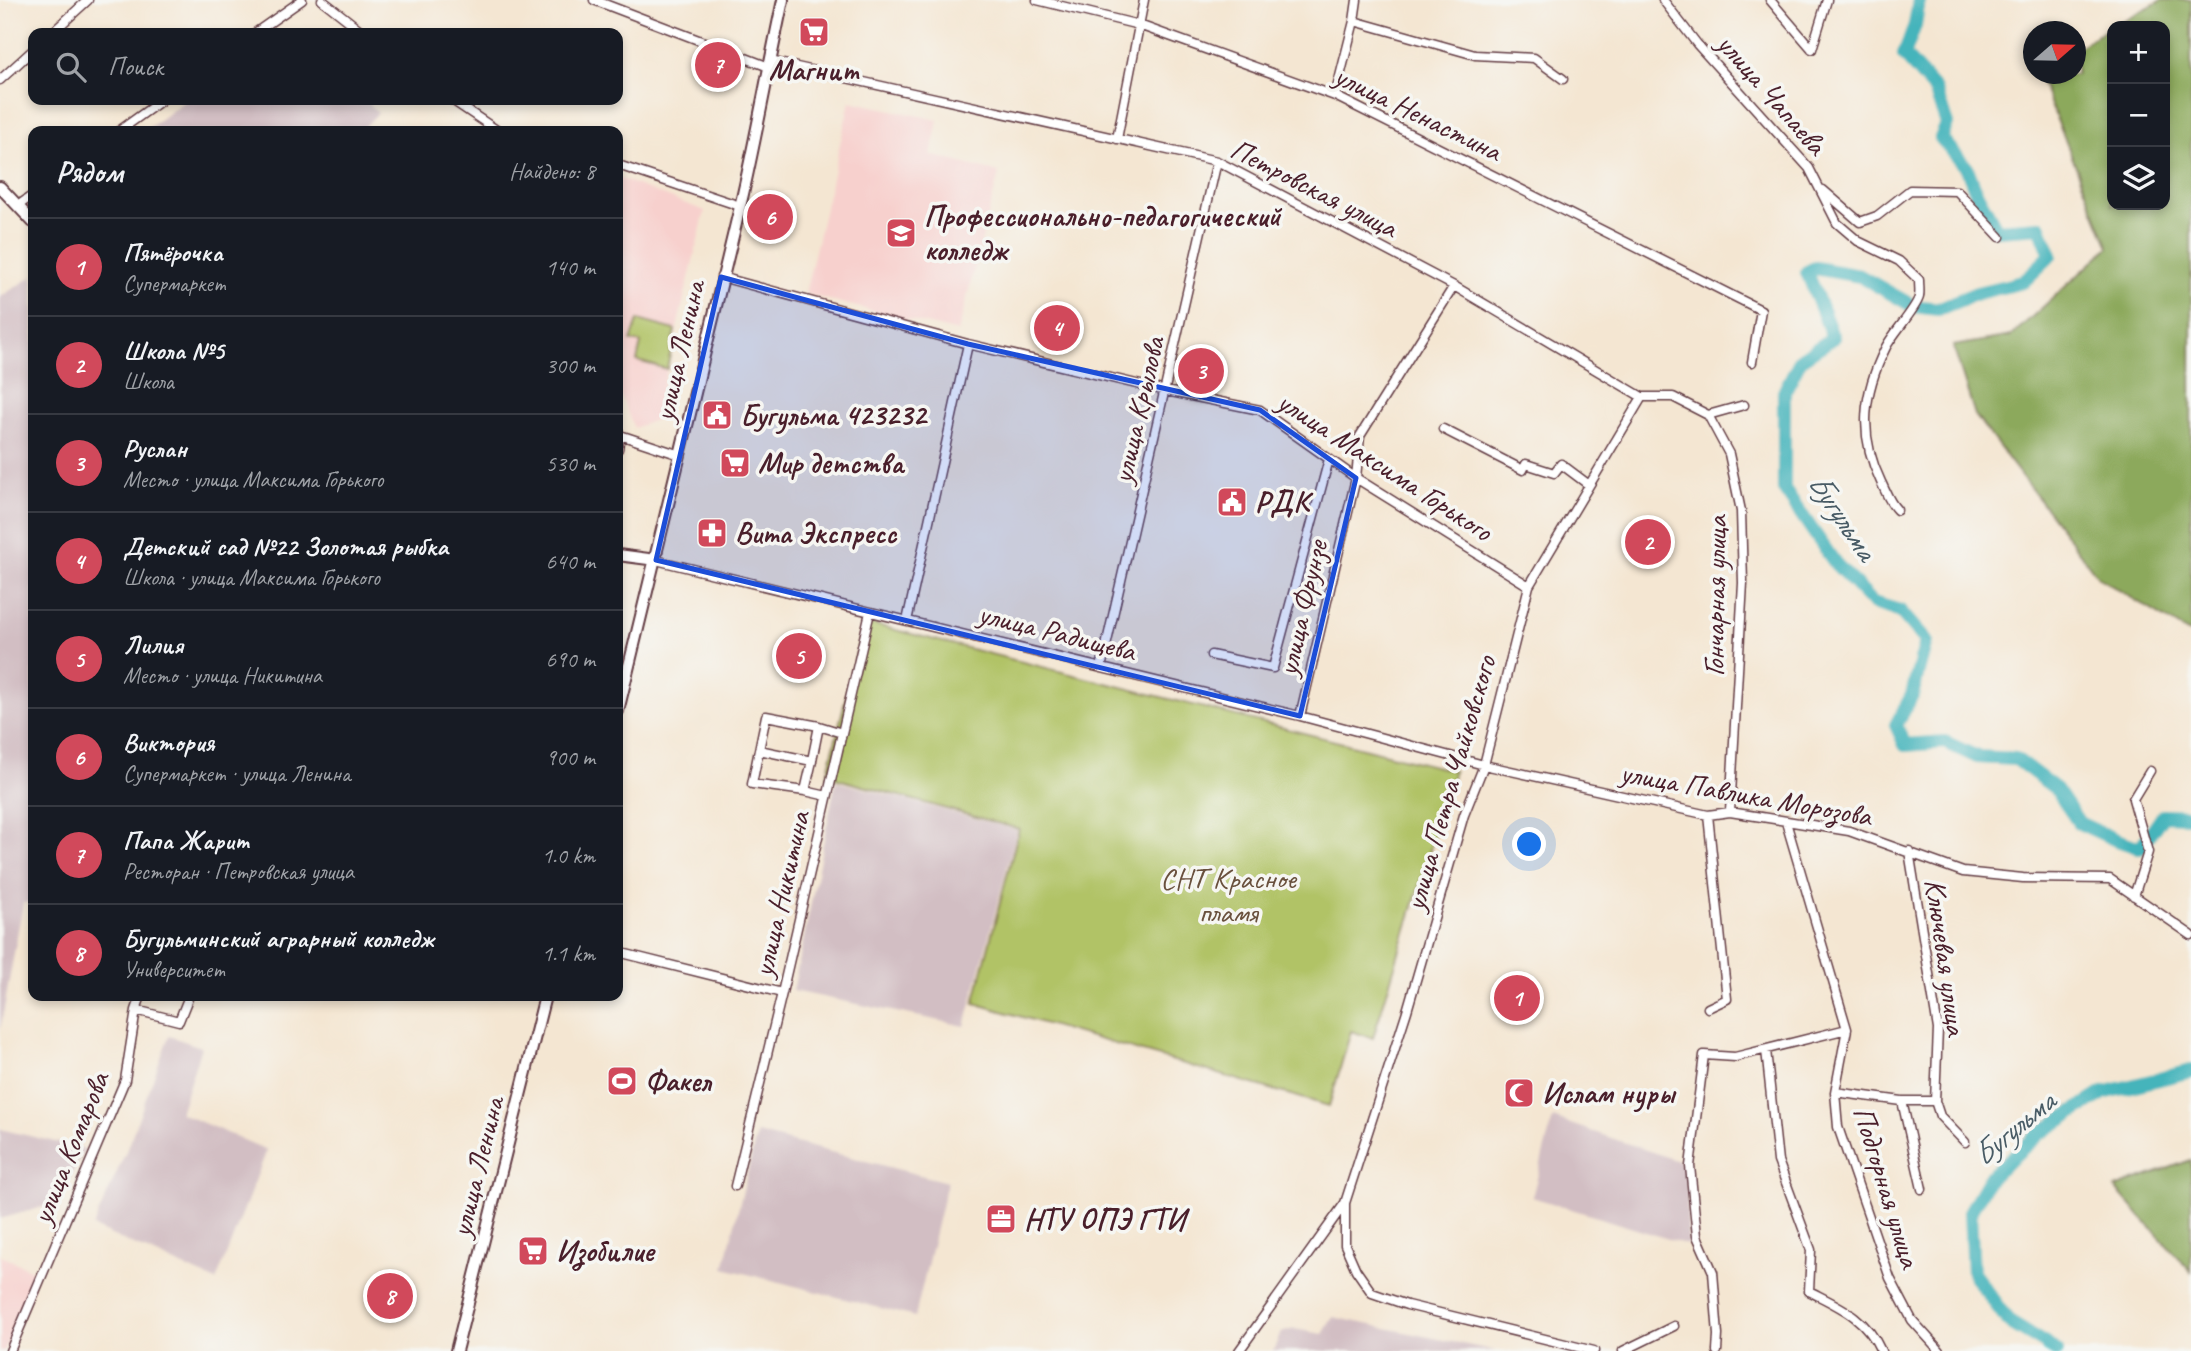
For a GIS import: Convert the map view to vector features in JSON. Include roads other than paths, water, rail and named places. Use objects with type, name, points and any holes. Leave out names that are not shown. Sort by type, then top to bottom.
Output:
[{"type":"main road","name":"улица Ленина","points":[[623,691],[740,206],[783,0]]},
{"type":"main road","points":[[0,187],[28,216]]},
{"type":"main road","name":"улица Радищева","points":[[623,556],[656,560]]},
{"type":"main road","name":"улица Ленина","points":[[456,1351],[544,1001]]},
{"type":"street","points":[[57,28],[88,0]]},
{"type":"street","points":[[262,28],[302,0]]},
{"type":"street","points":[[321,0],[357,28]]},
{"type":"street","name":"Петровская улица","points":[[594,0],[769,64],[1217,161],[1454,286],[1642,397]]},
{"type":"street","name":"улица Ненастина","points":[[1037,0],[1139,25],[1335,96],[1761,310],[1752,362]]},
{"type":"street","points":[[1117,139],[1144,0]]},
{"type":"street","points":[[1335,96],[1357,0]]},
{"type":"street","name":"улица Чапаева","points":[[1663,0],[1698,44],[1809,168],[1837,223],[1858,241],[1899,261],[1919,280],[1919,299],[1887,345],[1871,380],[1866,405],[1865,436],[1874,469],[1891,504],[1897,510]]},
{"type":"street","points":[[1770,0],[1812,49],[1827,0]]},
{"type":"street","points":[[1354,21],[1475,55],[1534,58],[1563,79]]},
{"type":"street","points":[[0,80],[28,55]]},
{"type":"street","points":[[126,126],[155,105]]},
{"type":"street","points":[[460,105],[492,126]]},
{"type":"street","name":"улица Крылова","points":[[1101,668],[1217,161]]},
{"type":"street","points":[[623,166],[740,206]]},
{"type":"street","points":[[1818,186],[1860,222],[1877,216],[1910,190],[1957,191],[2000,237]]},
{"type":"street","points":[[19,205],[28,199]]},
{"type":"street","name":"улица Максима Горького","points":[[721,277],[968,344],[1166,391],[1260,410],[1356,478],[1529,586]]},
{"type":"street","name":"улица Фрунзе","points":[[1300,716],[1356,478],[1360,436],[1454,286]]},
{"type":"street","points":[[907,621],[968,344]]},
{"type":"street","points":[[1642,397],[1673,397],[1708,415],[1744,405]]},
{"type":"street","name":"улица Петра Чайковского","points":[[1239,1351],[1345,1203],[1408,1012],[1464,815],[1484,765],[1529,586],[1642,397]]},
{"type":"street","name":"Гончарная улица","points":[[1708,415],[1729,454],[1741,511],[1743,583],[1730,812]]},
{"type":"street","points":[[1443,429],[1522,470],[1526,464],[1554,473],[1561,464],[1589,485]]},
{"type":"street","points":[[623,434],[680,455]]},
{"type":"street","points":[[1211,655],[1273,668],[1329,459]]},
{"type":"street","name":"улица Радищева","points":[[656,560],[1300,716],[1484,765]]},
{"type":"street","name":"улица Никитина","points":[[735,1186],[870,612]]},
{"type":"street","points":[[827,796],[752,784],[766,716],[842,733]]},
{"type":"street","points":[[805,791],[819,726]]},
{"type":"street","points":[[759,750],[812,761]]},
{"type":"street","name":"улица Павлика Морозова","points":[[1484,765],[1708,815],[1730,812],[1849,831],[1964,872],[2023,878],[2110,879],[2191,935]]},
{"type":"street","points":[[2134,896],[2148,852],[2133,799],[2150,771]]},
{"type":"street","points":[[1707,1008],[1727,999],[1725,957],[1708,815]]},
{"type":"street","name":"Подгорная улица","points":[[1786,822],[1847,1029],[1835,1092],[1838,1127],[1890,1278],[1912,1321],[1940,1351]]},
{"type":"street","name":"Ключевая улица","points":[[1909,851],[1938,1029],[1935,1101]]},
{"type":"street","points":[[623,953],[782,993]]},
{"type":"street","name":"улица Комарова","points":[[10,1351],[125,1080],[139,1001]]},
{"type":"street","points":[[136,1010],[179,1021],[187,1001]]},
{"type":"street","points":[[1717,1351],[1713,1272],[1696,1236],[1690,1166],[1704,1055],[1734,1057],[1847,1029]]},
{"type":"street","points":[[1766,1050],[1777,1161],[1811,1250],[1809,1291],[1850,1312],[1873,1333],[1881,1351]]},
{"type":"street","points":[[1835,1092],[1902,1101],[1935,1101],[1940,1116],[1965,1142]]},
{"type":"street","points":[[1902,1101],[1922,1189]]},
{"type":"street","name":"улица Петра Чайковского","points":[[1345,1203],[1345,1245],[1356,1270],[1372,1293],[1407,1306],[1594,1351]]},
{"type":"street","points":[[1623,1351],[1674,1326]]},
{"type":"waterway","name":"Бугульма","points":[[1919,0],[1915,25],[1904,55],[1935,90],[1947,124],[1941,138],[1967,168],[1976,192],[1997,230],[2040,227],[2051,255],[2023,282],[1977,293],[1938,309],[1913,306],[1860,276],[1815,268],[1807,272],[1833,338],[1801,359],[1784,392],[1784,489],[1835,563],[1873,603],[1900,611],[1926,641],[1912,695],[1896,725],[1905,745],[1945,742],[1977,757],[2016,759],[2056,789],[2079,823],[2140,848],[2163,815],[2191,816]]},
{"type":"waterway","name":"Бугульма","points":[[2057,1351],[2009,1322],[1973,1273],[1970,1212],[1990,1177],[2039,1134],[2103,1093],[2191,1071]]},
{"type":"place","name":"Магнит","points":[[814,32]]},
{"type":"place","name":"Папа Жарит","points":[[718,65]]},
{"type":"place","name":"Виктория","points":[[770,217]]},
{"type":"place","name":"Профессионально-педагогический колледж","points":[[901,233]]},
{"type":"place","name":"Детский сад №22 Золотая рыбка","points":[[1057,328]]},
{"type":"place","name":"Руслан","points":[[1201,371]]},
{"type":"place","name":"Бугульма 423232","points":[[717,415]]},
{"type":"place","name":"Мир детства","points":[[735,463]]},
{"type":"place","name":"РДК","points":[[1232,502]]},
{"type":"place","name":"Вита Экспресс","points":[[712,533]]},
{"type":"place","name":"Школа №5","points":[[1648,542]]},
{"type":"place","name":"Лилия","points":[[799,656]]},
{"type":"place","name":"Пятёрочка","points":[[1517,998]]},
{"type":"place","name":"Факел","points":[[622,1081]]},
{"type":"place","name":"Ислам нуры","points":[[1519,1093]]},
{"type":"place","name":"НТУ ОПЭ ГТИ","points":[[1001,1219]]},
{"type":"place","name":"Изобилие","points":[[533,1251]]},
{"type":"place","name":"Бугульминский аграрный колледж","points":[[390,1296]]},
{"type":"park label","name":"СНТ Красное пламя","points":[[1228,895]]}]
